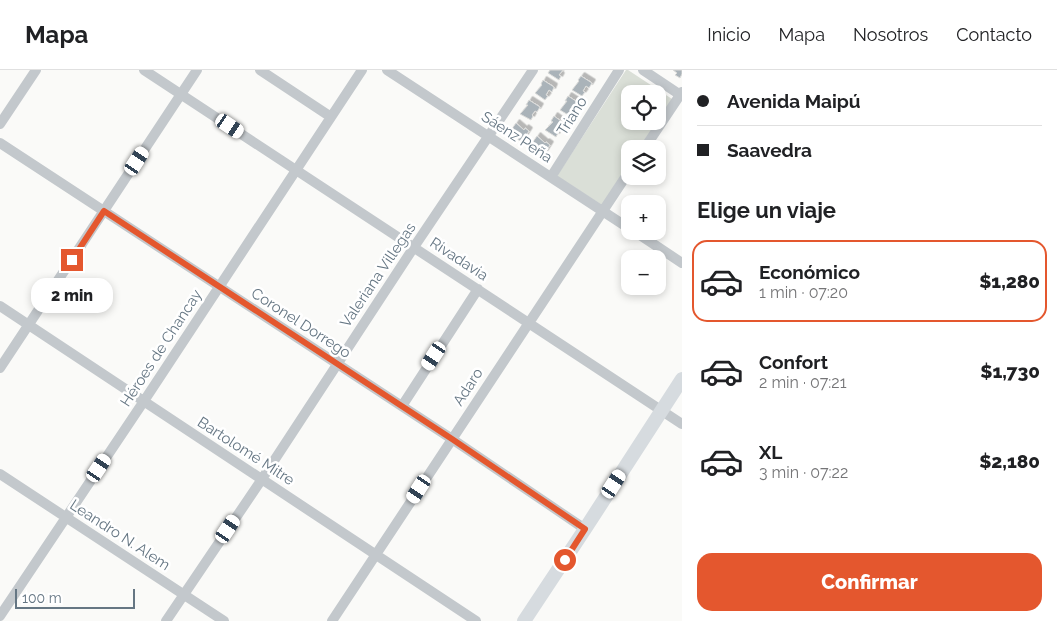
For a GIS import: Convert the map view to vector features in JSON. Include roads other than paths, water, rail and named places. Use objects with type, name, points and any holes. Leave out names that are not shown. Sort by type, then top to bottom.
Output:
[{"type":"main road","points":[[524,621],[682,379]]},
{"type":"street","points":[[0,124],[36,70]]},
{"type":"street","name":"Rivadavia","points":[[144,70],[682,424]]},
{"type":"street","points":[[0,368],[197,70]]},
{"type":"street","points":[[260,70],[331,117]]},
{"type":"street","name":"Héroes de Chancay","points":[[0,616],[144,402],[362,70]]},
{"type":"street","name":"Sáenz Peña","points":[[387,70],[621,223]]},
{"type":"street","name":"Valeriana Villegas","points":[[166,621],[262,480],[414,247],[533,70]]},
{"type":"street","name":"Triano","points":[[551,177],[619,70]]},
{"type":"street","points":[[643,70],[681,94],[650,140]]},
{"type":"street","name":"Coronel Dorrego","points":[[0,143],[402,406],[585,529]]},
{"type":"street","name":"Adaro","points":[[332,621],[621,184]]},
{"type":"street","points":[[648,240],[682,263]]},
{"type":"street","points":[[402,406],[478,289]]},
{"type":"street","name":"Bartolomé Mitre","points":[[0,306],[476,621]]},
{"type":"street","name":"Leandro N. Alem","points":[[0,474],[224,621]]}]
